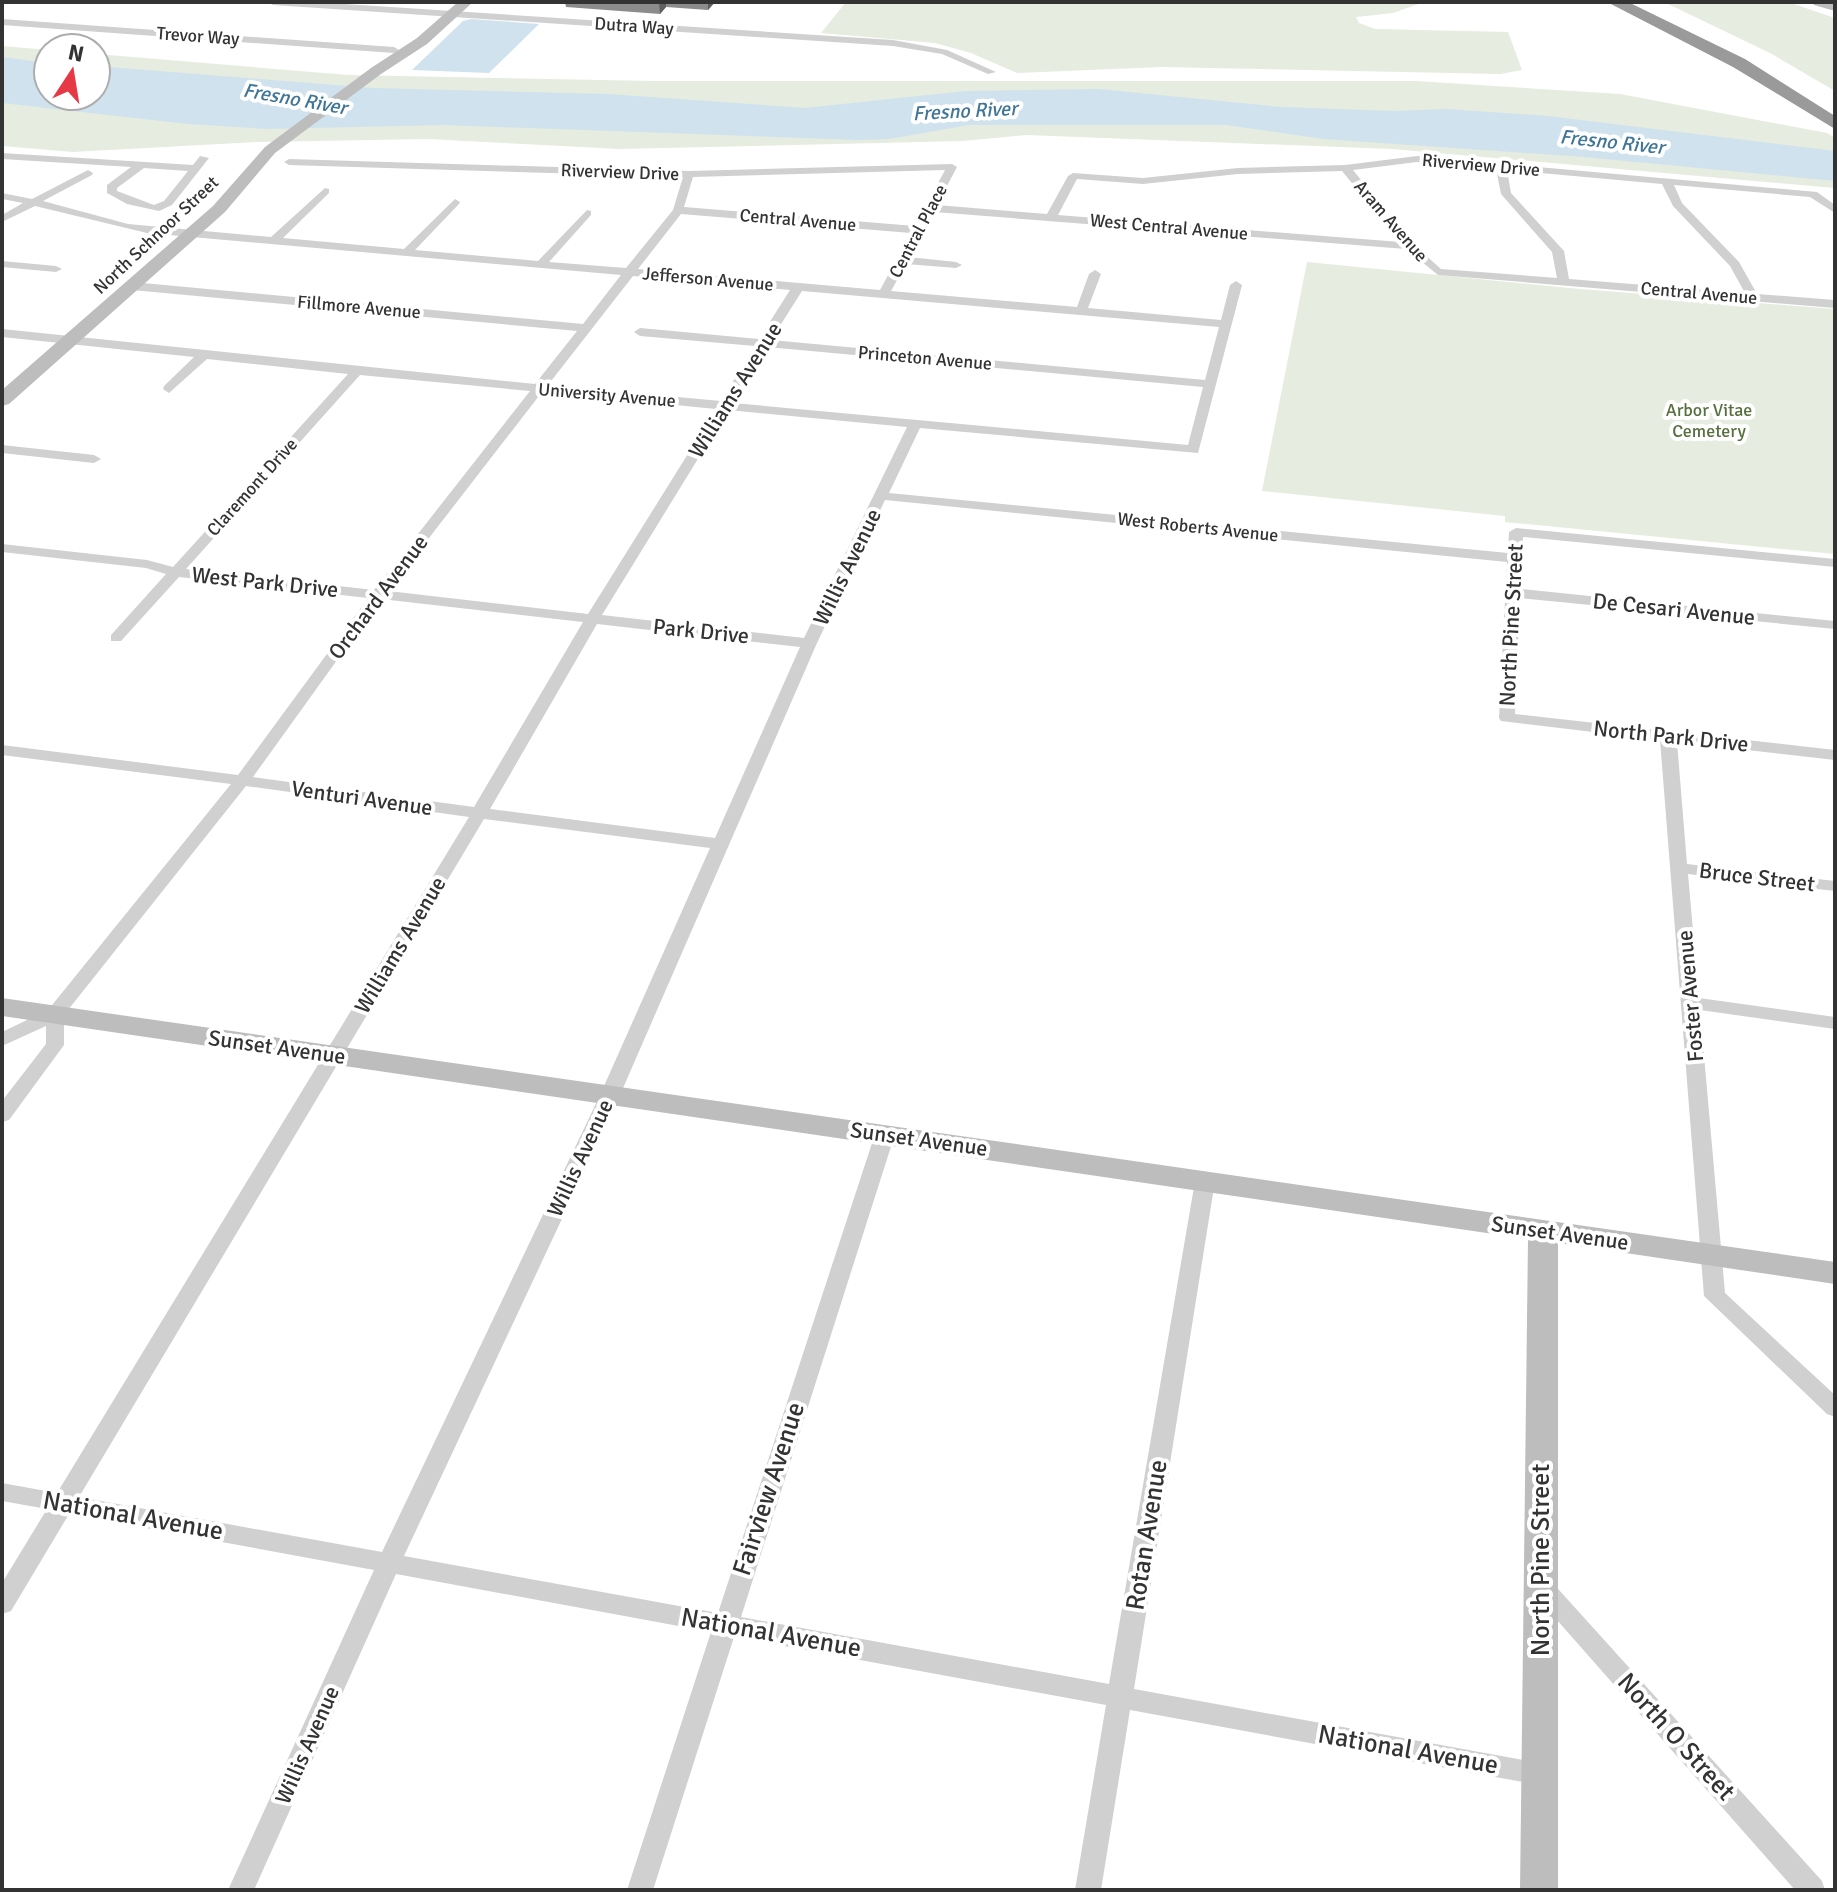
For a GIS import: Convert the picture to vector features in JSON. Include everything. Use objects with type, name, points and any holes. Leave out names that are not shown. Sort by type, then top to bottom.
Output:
[{"type":"highway","points":[[1615,2],[1739,63],[1832,117]]},
{"type":"highway","points":[[1636,2],[1686,24]]},
{"type":"highway","points":[[1644,2],[1769,67],[1832,117]]},
{"type":"main road","name":"North Schnoor Street","points":[[370,75],[438,13],[466,2]]},
{"type":"main road","points":[[1819,2],[1835,4]]},
{"type":"main road","name":"North Schnoor Street","points":[[2,400],[219,209],[256,163],[370,75],[405,54],[451,8]]},
{"type":"main road","name":"Sunset Avenue","points":[[2,1007],[1835,1273]]},
{"type":"main road","name":"North Pine Street","points":[[1539,1890],[1543,1231]]},
{"type":"street","points":[[273,2],[380,6],[438,13]]},
{"type":"street","name":"Dutra Way","points":[[451,8],[893,43],[944,52],[991,72]]},
{"type":"street","name":"Trevor Way","points":[[2,22],[394,50]]},
{"type":"street","points":[[2,156],[108,169]]},
{"type":"street","points":[[140,166],[116,181],[111,187],[112,193],[155,209],[168,203],[204,158]]},
{"type":"street","name":"Riverview Drive","points":[[1051,217],[1073,176],[1143,181],[1238,171],[1345,168],[1417,159],[1813,194],[1835,210]]},
{"type":"street","name":"Riverview Drive","points":[[289,162],[689,174],[952,167]]},
{"type":"street","points":[[2,219],[65,184],[108,169],[127,165],[195,168]]},
{"type":"street","points":[[1501,166],[1506,194],[1558,251],[1564,282]]},
{"type":"street","name":"Central Place","points":[[884,294],[952,167]]},
{"type":"street","name":"Aram Avenue","points":[[1345,168],[1409,246],[1438,272],[1564,282]]},
{"type":"street","name":"Orchard Avenue","points":[[55,1014],[243,781],[378,594],[678,210],[689,174]]},
{"type":"street","points":[[1667,182],[1677,204],[1735,264],[1753,297]]},
{"type":"street","points":[[274,241],[325,191]]},
{"type":"street","points":[[2,196],[122,227],[191,235]]},
{"type":"street","points":[[406,253],[455,202]]},
{"type":"street","name":"West Central Avenue","points":[[930,208],[1409,246]]},
{"type":"street","name":"Central Avenue","points":[[678,210],[918,230]]},
{"type":"street","points":[[541,264],[587,213]]},
{"type":"street","points":[[1248,233],[1253,217]]},
{"type":"street","name":"Jefferson Avenue","points":[[191,235],[1225,324]]},
{"type":"street","points":[[902,260],[956,265]]},
{"type":"street","points":[[2,264],[56,269]]},
{"type":"street","points":[[1081,312],[1095,274]]},
{"type":"street","name":"Central Avenue","points":[[1564,282],[1835,304]]},
{"type":"street","points":[[1210,384],[1236,285]]},
{"type":"street","name":"Fillmore Avenue","points":[[132,286],[587,328]]},
{"type":"street","name":"Williams Avenue","points":[[2,1604],[478,815],[592,619],[798,287]]},
{"type":"street","name":"Princeton Avenue","points":[[640,332],[1210,384]]},
{"type":"street","name":"University Avenue","points":[[2,333],[357,371],[1193,450],[1210,384]]},
{"type":"street","points":[[169,389],[204,355]]},
{"type":"street","name":"Claremont Drive","points":[[116,638],[357,371]]},
{"type":"street","name":"Willis Avenue","points":[[241,1890],[389,1563],[610,1095],[809,643],[915,424]]},
{"type":"street","points":[[2,449],[94,459]]},
{"type":"street","name":"West Roberts Avenue","points":[[882,496],[1513,558]]},
{"type":"street","name":"North Pine Street","points":[[1507,718],[1516,532],[1835,563]]},
{"type":"street","name":"West Park Drive","points":[[4,552],[141,573],[176,572],[592,619]]},
{"type":"street","name":"De Cesari Avenue","points":[[1513,593],[1835,625]]},
{"type":"street","name":"Park Drive","points":[[592,619],[809,643]]},
{"type":"street","name":"North Park Drive","points":[[1507,718],[1835,755]]},
{"type":"street","name":"Foster Avenue","points":[[1668,736],[1715,1296],[1835,1408]]},
{"type":"street","name":"Venturi Avenue","points":[[2,750],[478,815],[722,844]]},
{"type":"street","name":"Bruce Street","points":[[1679,868],[1835,886]]},
{"type":"street","points":[[1690,1003],[1835,1023]]},
{"type":"street","points":[[2,1040],[55,1014],[55,1045],[2,1115]]},
{"type":"street","name":"Fairview Avenue","points":[[640,1890],[885,1134]]},
{"type":"street","name":"Rotan Avenue","points":[[1088,1890],[1205,1181]]},
{"type":"street","name":"National Avenue","points":[[2,1492],[1539,1774]]},
{"type":"street","name":"North O Street","points":[[1541,1585],[1812,1890]]},
{"type":"green space","points":[[846,2],[1424,2],[1393,13],[1356,17],[1359,23],[1375,29],[1508,32],[1522,70],[1500,74],[1162,67],[1017,73],[971,53],[935,43],[821,33]]},
{"type":"green space","points":[[1664,2],[1788,2],[1835,18],[1835,91],[1770,53]]},
{"type":"green space","points":[[2,46],[32,49],[32,112],[112,112],[112,55],[348,75],[654,81],[1416,81],[1620,94],[1827,133],[1835,138],[1835,188],[1392,149],[1027,135],[963,141],[620,149],[427,139],[257,142],[73,152],[2,146]]},
{"type":"green space","name":"Arbor Vitae Cemetery","points":[[1307,262],[1580,289],[1835,309],[1835,554],[1505,522],[1505,516],[1262,491]]},
{"type":"water","points":[[463,21],[539,24],[489,73],[412,70]]},
{"type":"water","points":[[2,57],[32,61],[32,106],[2,103]]},
{"type":"water","name":"Fresno River","points":[[112,67],[373,88],[608,94],[805,108],[966,91],[1098,89],[1281,107],[1394,111],[1446,109],[1548,116],[1835,151],[1835,181],[1584,157],[1324,139],[1226,125],[969,125],[889,139],[859,140],[443,125],[267,129],[82,112],[112,112]]}]
